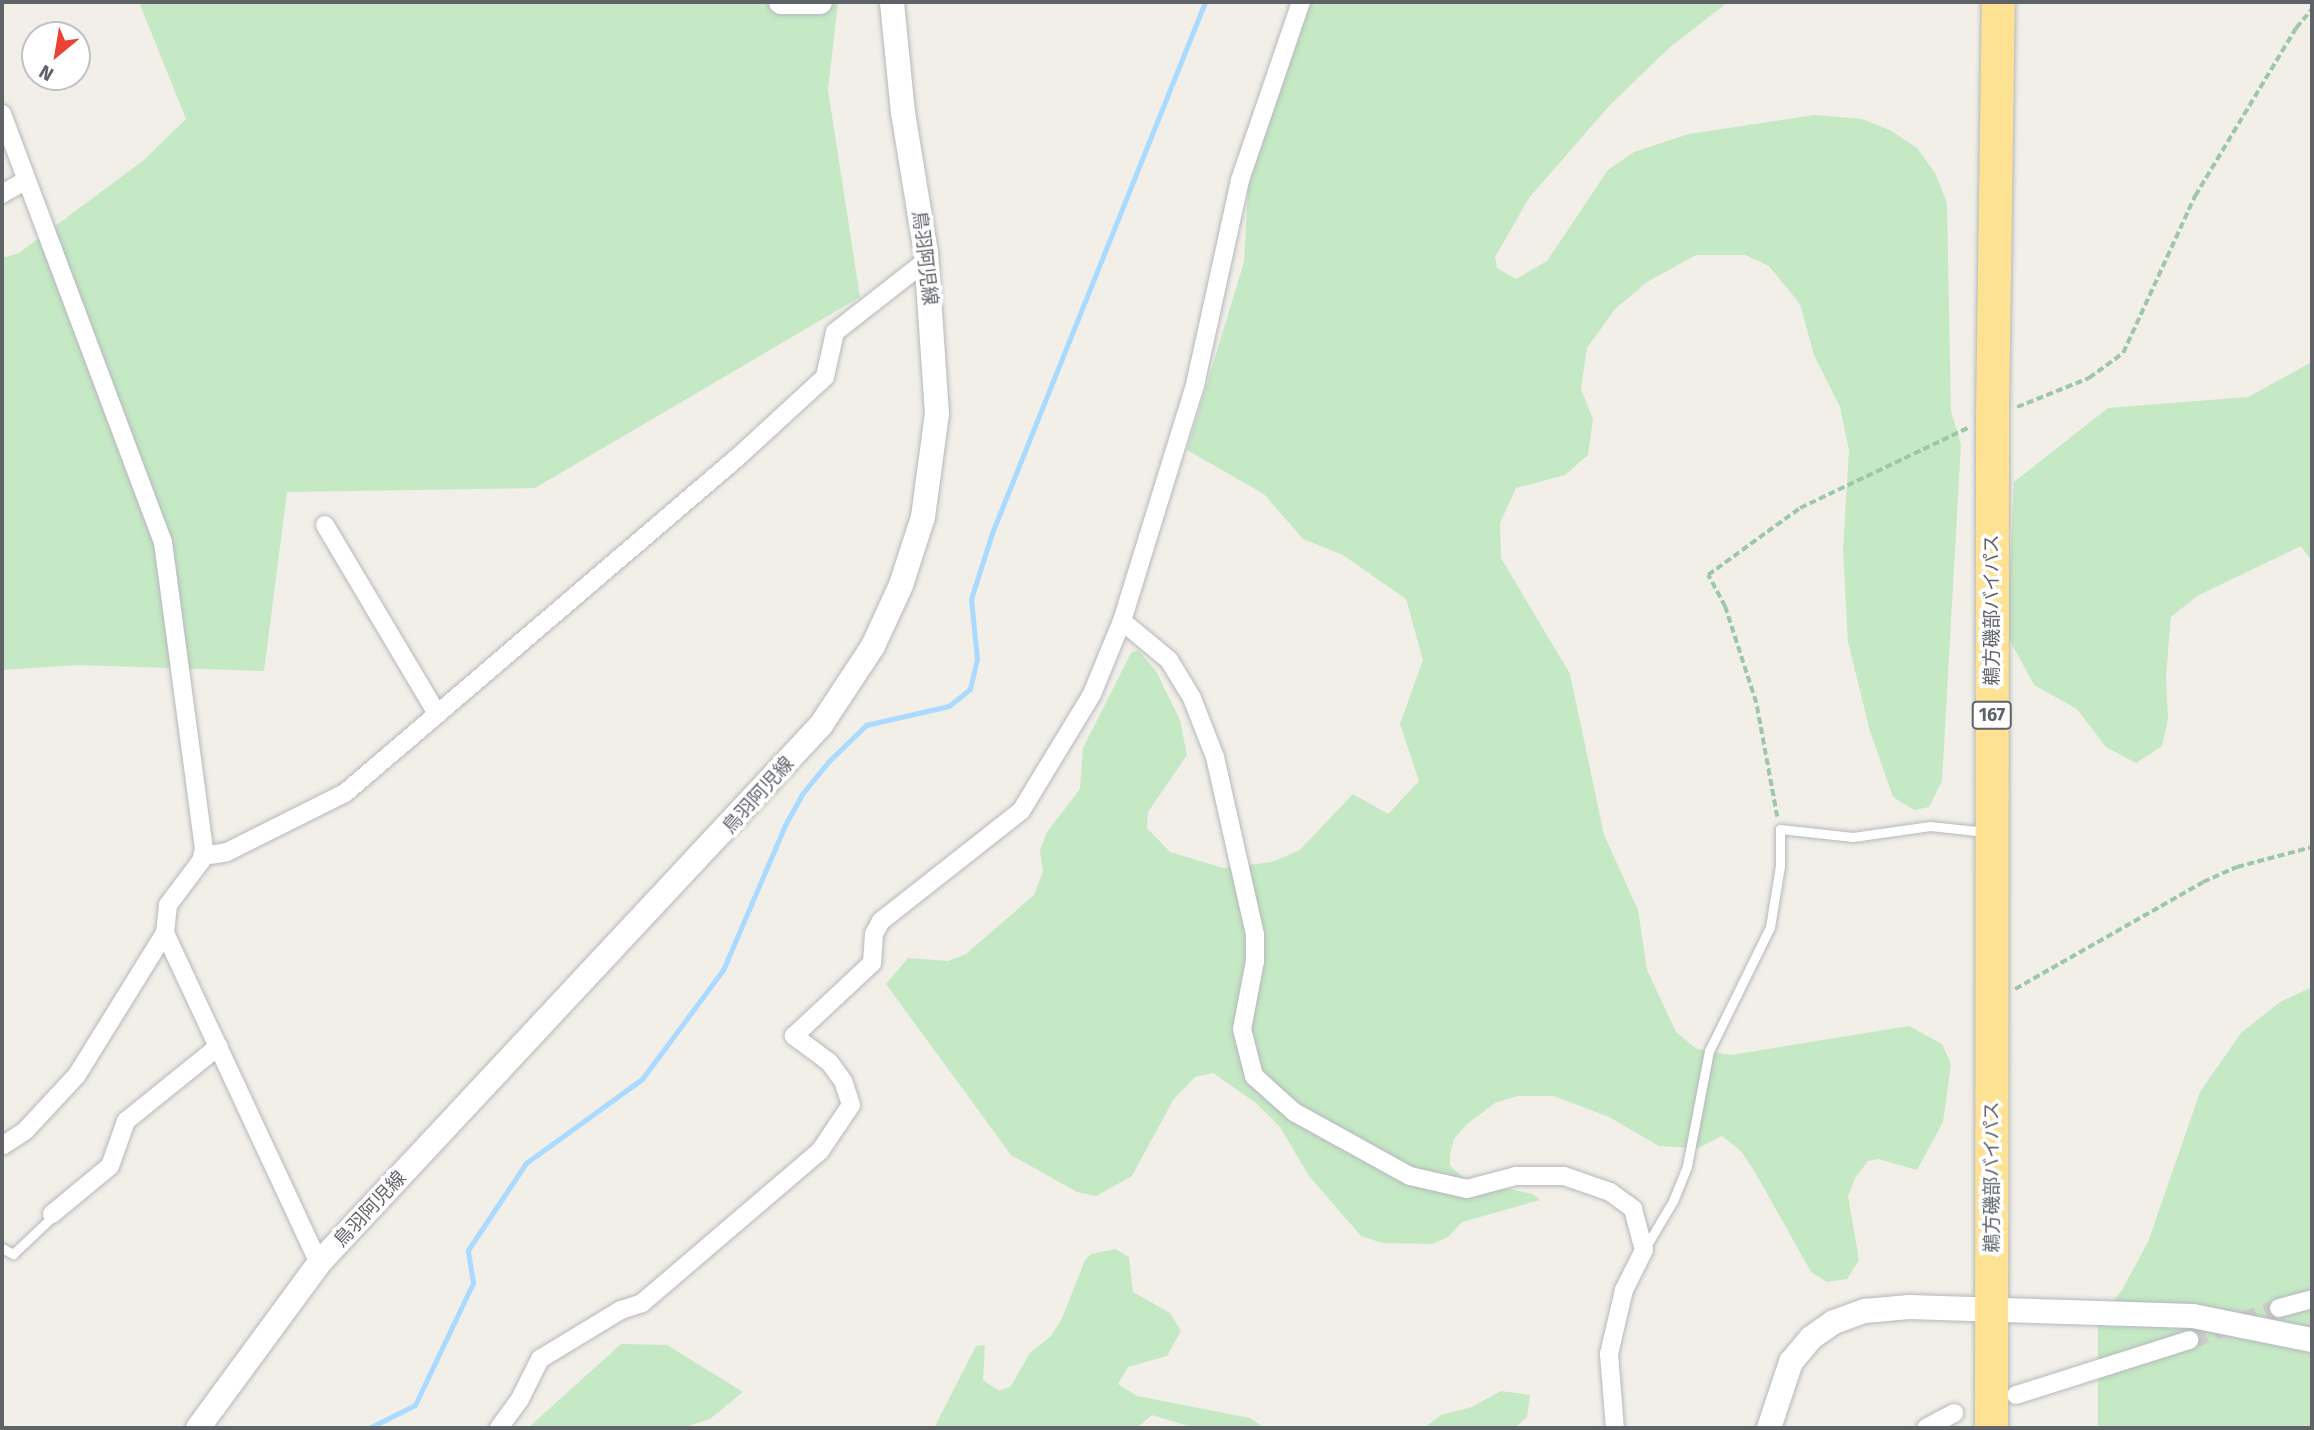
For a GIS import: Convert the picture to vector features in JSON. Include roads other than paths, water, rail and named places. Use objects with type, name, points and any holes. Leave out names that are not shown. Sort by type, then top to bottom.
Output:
[{"type":"highway","name":"鵜方磯部バイパス","points":[[1992,1428],[1992,417],[1998,2]]},
{"type":"main road","points":[[781,2],[820,2]]},
{"type":"main road","name":"鳥羽阿児線","points":[[198,1428],[319,1263],[717,840],[821,725],[851,684],[901,585],[932,473],[936,361],[926,260],[903,113],[892,2]]},
{"type":"main road","points":[[1769,1428],[1791,1362],[1811,1338],[1835,1322],[1865,1311],[1909,1307],[1993,1312],[2193,1316],[2312,1340]]},
{"type":"street","points":[[499,1428],[520,1399],[540,1359],[578,1334],[642,1303],[748,1217],[820,1151],[843,1122],[851,1105],[844,1081],[829,1062],[794,1036],[872,963],[874,934],[881,921],[1021,811],[1092,694],[1122,621],[1195,385],[1240,180],[1301,2]]},
{"type":"street","points":[[2,114],[163,542],[203,856],[168,905],[165,933],[63,1094],[2,1146]]},
{"type":"street","points":[[2,194],[26,180]]},
{"type":"street","points":[[203,856],[227,852],[333,800],[437,714],[825,377],[835,332],[926,260]]},
{"type":"street","points":[[325,525],[437,714]]},
{"type":"street","points":[[1122,621],[1169,660],[1192,698],[1215,757],[1255,935],[1255,961],[1247,987],[1242,1029],[1254,1076],[1294,1112],[1382,1163],[1430,1183],[1467,1189],[1541,1174],[1587,1182],[1633,1209],[1644,1250],[1624,1290],[1609,1354],[1615,1428]]},
{"type":"street","points":[[165,933],[319,1263]]},
{"type":"street","points":[[52,1214],[110,1166],[126,1121],[219,1046]]},
{"type":"street","points":[[2279,1308],[2312,1299]]},
{"type":"street","points":[[2016,1395],[2189,1340]]},
{"type":"street","points":[[1926,1428],[1954,1413]]},
{"type":"lane","points":[[1644,1250],[1674,1201],[1687,1166],[1709,1051],[1770,927],[1780,866],[1780,829],[1853,837],[1930,826],[1992,832]]},
{"type":"lane","points":[[2,1248],[13,1254],[55,1218],[52,1214]]},
{"type":"waterway","points":[[369,1428],[415,1405],[473,1283],[468,1250],[526,1163],[642,1079],[723,970],[785,825],[802,794],[829,761],[866,725],[949,706],[970,689],[977,659],[971,599],[992,533],[1205,2]]},
{"type":"tunnel","points":[[2189,1340],[2279,1308]]}]
